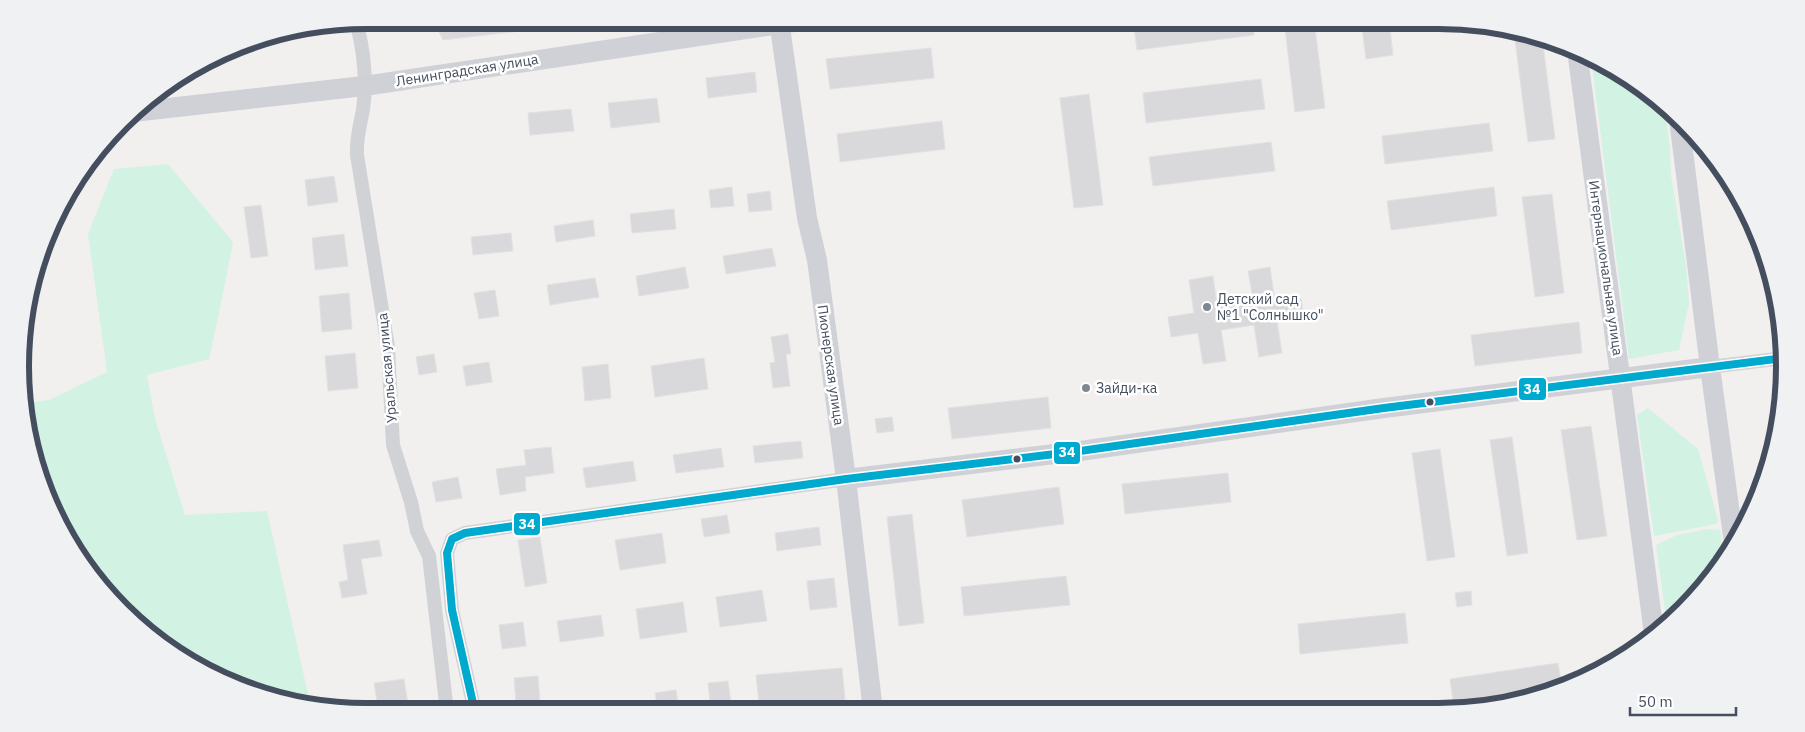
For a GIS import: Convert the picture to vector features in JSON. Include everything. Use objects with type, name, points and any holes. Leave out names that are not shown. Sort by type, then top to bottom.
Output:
[{"type":"main road","name":"Ленинградская улица","points":[[146,111],[364,86],[734,29]]},
{"type":"main road","name":"Пионерская улица","points":[[781,29],[807,218],[816,260],[846,479],[872,703]]},
{"type":"main road","name":"Интернациональная улица","points":[[1577,59],[1653,627]]},
{"type":"main road","points":[[1681,132],[1732,532]]},
{"type":"main road","points":[[846,479],[1710,367]]},
{"type":"street","name":"Уральская улица","points":[[357,29],[362,55],[364,86],[363,108],[356,143],[357,155],[388,347],[393,445],[411,502],[417,531],[429,556],[446,703]]},
{"type":"street","points":[[1710,367],[1776,359]]},
{"type":"street","points":[[473,703],[452,610],[447,553],[452,539],[465,533],[846,479]]},
{"type":"street","points":[[429,556],[436,557],[447,553]]},
{"type":"green space","points":[[1592,66],[1608,74],[1644,98],[1666,117],[1671,175],[1686,266],[1689,303],[1679,350],[1629,359]]},
{"type":"green space","points":[[168,164],[233,242],[209,359],[147,375],[155,419],[185,515],[267,511],[309,698],[279,692],[237,678],[197,658],[161,634],[112,588],[98,571],[74,535],[54,495],[40,453],[31,402],[49,400],[107,372],[88,234],[114,169]]},
{"type":"green space","points":[[1648,408],[1698,449],[1718,520],[1716,524],[1654,536],[1637,415]]},
{"type":"green space","points":[[1708,529],[1720,530],[1722,548],[1693,588],[1666,615],[1656,545],[1677,535]]},
{"type":"building","points":[[438,29],[538,29],[443,40]]},
{"type":"building","points":[[1134,29],[1253,29],[1254,35],[1137,50]]},
{"type":"building","points":[[1285,29],[1315,29],[1325,108],[1295,112]]},
{"type":"building","points":[[1362,29],[1390,29],[1393,55],[1366,59]]},
{"type":"building","points":[[1515,37],[1543,46],[1555,139],[1528,142]]},
{"type":"building","points":[[931,48],[934,78],[830,89],[826,59]]},
{"type":"building","points":[[755,72],[757,92],[708,98],[706,78]]},
{"type":"building","points":[[1261,79],[1265,109],[1146,123],[1143,93]]},
{"type":"building","points":[[1089,94],[1103,205],[1074,208],[1060,98]]},
{"type":"building","points":[[657,98],[660,122],[611,128],[608,103]]},
{"type":"building","points":[[571,109],[574,131],[530,135],[528,113]]},
{"type":"building","points":[[942,121],[945,149],[840,162],[837,134]]},
{"type":"building","points":[[1489,123],[1493,151],[1385,164],[1382,136]]},
{"type":"building","points":[[1271,142],[1275,171],[1153,186],[1149,157]]},
{"type":"building","points":[[334,176],[338,202],[308,206],[305,180]]},
{"type":"building","points":[[732,187],[734,206],[711,208],[709,190]]},
{"type":"building","points":[[1494,187],[1497,216],[1391,230],[1387,201]]},
{"type":"building","points":[[770,191],[772,210],[749,212],[747,194]]},
{"type":"building","points":[[1552,194],[1564,293],[1535,297],[1522,197]]},
{"type":"building","points":[[261,205],[268,256],[251,258],[244,207]]},
{"type":"building","points":[[674,209],[676,229],[632,233],[630,214]]},
{"type":"building","points":[[593,220],[595,236],[556,242],[554,226]]},
{"type":"building","points":[[511,233],[513,251],[473,255],[471,237]]},
{"type":"building","points":[[344,234],[348,266],[315,270],[312,238]]},
{"type":"building","points":[[772,248],[776,266],[726,274],[723,256]]},
{"type":"building","points":[[685,267],[689,288],[639,296],[636,276]]},
{"type":"building","points":[[1270,267],[1275,302],[1301,299],[1304,317],[1277,321],[1282,353],[1259,357],[1254,325],[1221,330],[1226,361],[1203,364],[1198,333],[1171,337],[1168,317],[1194,313],[1189,280],[1213,276],[1217,304],[1253,299],[1248,271]]},
{"type":"building","points":[[595,278],[599,297],[550,305],[547,285]]},
{"type":"building","points":[[495,290],[499,316],[479,319],[474,293]]},
{"type":"building","points":[[349,293],[352,329],[322,332],[319,296]]},
{"type":"building","points":[[1579,322],[1582,353],[1475,366],[1471,335]]},
{"type":"building","points":[[788,334],[791,354],[786,354],[790,386],[773,388],[770,363],[775,362],[771,337]]},
{"type":"building","points":[[355,353],[358,388],[328,391],[325,356]]},
{"type":"building","points":[[434,354],[437,372],[419,375],[416,357]]},
{"type":"building","points":[[704,358],[708,389],[655,397],[651,366]]},
{"type":"building","points":[[489,362],[492,382],[466,386],[463,366]]},
{"type":"building","points":[[608,364],[611,398],[585,401],[582,367]]},
{"type":"building","points":[[1048,397],[1051,428],[952,439],[948,408]]},
{"type":"building","points":[[892,417],[894,431],[877,433],[875,419]]},
{"type":"building","points":[[1591,426],[1607,536],[1577,540],[1561,430]]},
{"type":"building","points":[[1512,437],[1528,553],[1507,556],[1490,440]]},
{"type":"building","points":[[801,441],[803,458],[755,463],[753,446]]},
{"type":"building","points":[[551,447],[554,473],[525,477],[526,491],[500,495],[496,469],[526,465],[524,450]]},
{"type":"building","points":[[721,448],[724,467],[676,473],[673,455]]},
{"type":"building","points":[[1440,449],[1455,557],[1427,561],[1412,453]]},
{"type":"building","points":[[633,461],[636,481],[586,488],[583,468]]},
{"type":"building","points":[[1228,473],[1231,502],[1125,514],[1122,484]]},
{"type":"building","points":[[458,477],[462,498],[436,502],[432,482]]},
{"type":"building","points":[[1059,487],[1064,524],[967,537],[962,500]]},
{"type":"building","points":[[912,514],[924,623],[899,626],[887,517]]},
{"type":"building","points":[[727,515],[730,533],[704,537],[701,519]]},
{"type":"building","points":[[819,527],[821,545],[777,551],[775,533]]},
{"type":"building","points":[[662,533],[666,563],[620,570],[615,540]]},
{"type":"building","points":[[540,537],[547,583],[525,587],[518,540]]},
{"type":"building","points":[[379,540],[382,556],[361,559],[367,594],[342,598],[339,582],[348,580],[343,545]]},
{"type":"building","points":[[1066,576],[1070,605],[964,616],[961,587]]},
{"type":"building","points":[[834,578],[837,607],[810,610],[807,581]]},
{"type":"building","points":[[762,590],[767,621],[720,627],[716,597]]},
{"type":"building","points":[[1471,591],[1472,605],[1457,607],[1455,593]]},
{"type":"building","points":[[683,602],[687,632],[640,639],[636,609]]},
{"type":"building","points":[[1405,613],[1408,643],[1300,654],[1298,624]]},
{"type":"building","points":[[601,615],[604,636],[560,642],[557,621]]},
{"type":"building","points":[[523,622],[526,646],[502,649],[499,625]]},
{"type":"building","points":[[1558,663],[1561,680],[1505,697],[1453,703],[1450,679]]},
{"type":"building","points":[[842,668],[845,703],[759,703],[756,675]]},
{"type":"building","points":[[538,676],[540,703],[516,703],[514,678]]},
{"type":"building","points":[[404,679],[408,703],[377,703],[374,683]]},
{"type":"building","points":[[728,681],[731,703],[710,703],[708,683]]},
{"type":"building","points":[[676,690],[678,703],[657,703],[655,693]]},
{"type":"transit line","name":"34","points":[[473,703],[452,610],[447,553],[452,539],[465,533],[846,479],[1080,451],[1384,408],[1776,359]]},
{"type":"place","name":"Детский сад №1 \"Солнышко\"","points":[[1207,307]]},
{"type":"place","name":"Зайди-ка","points":[[1086,388]]}]
